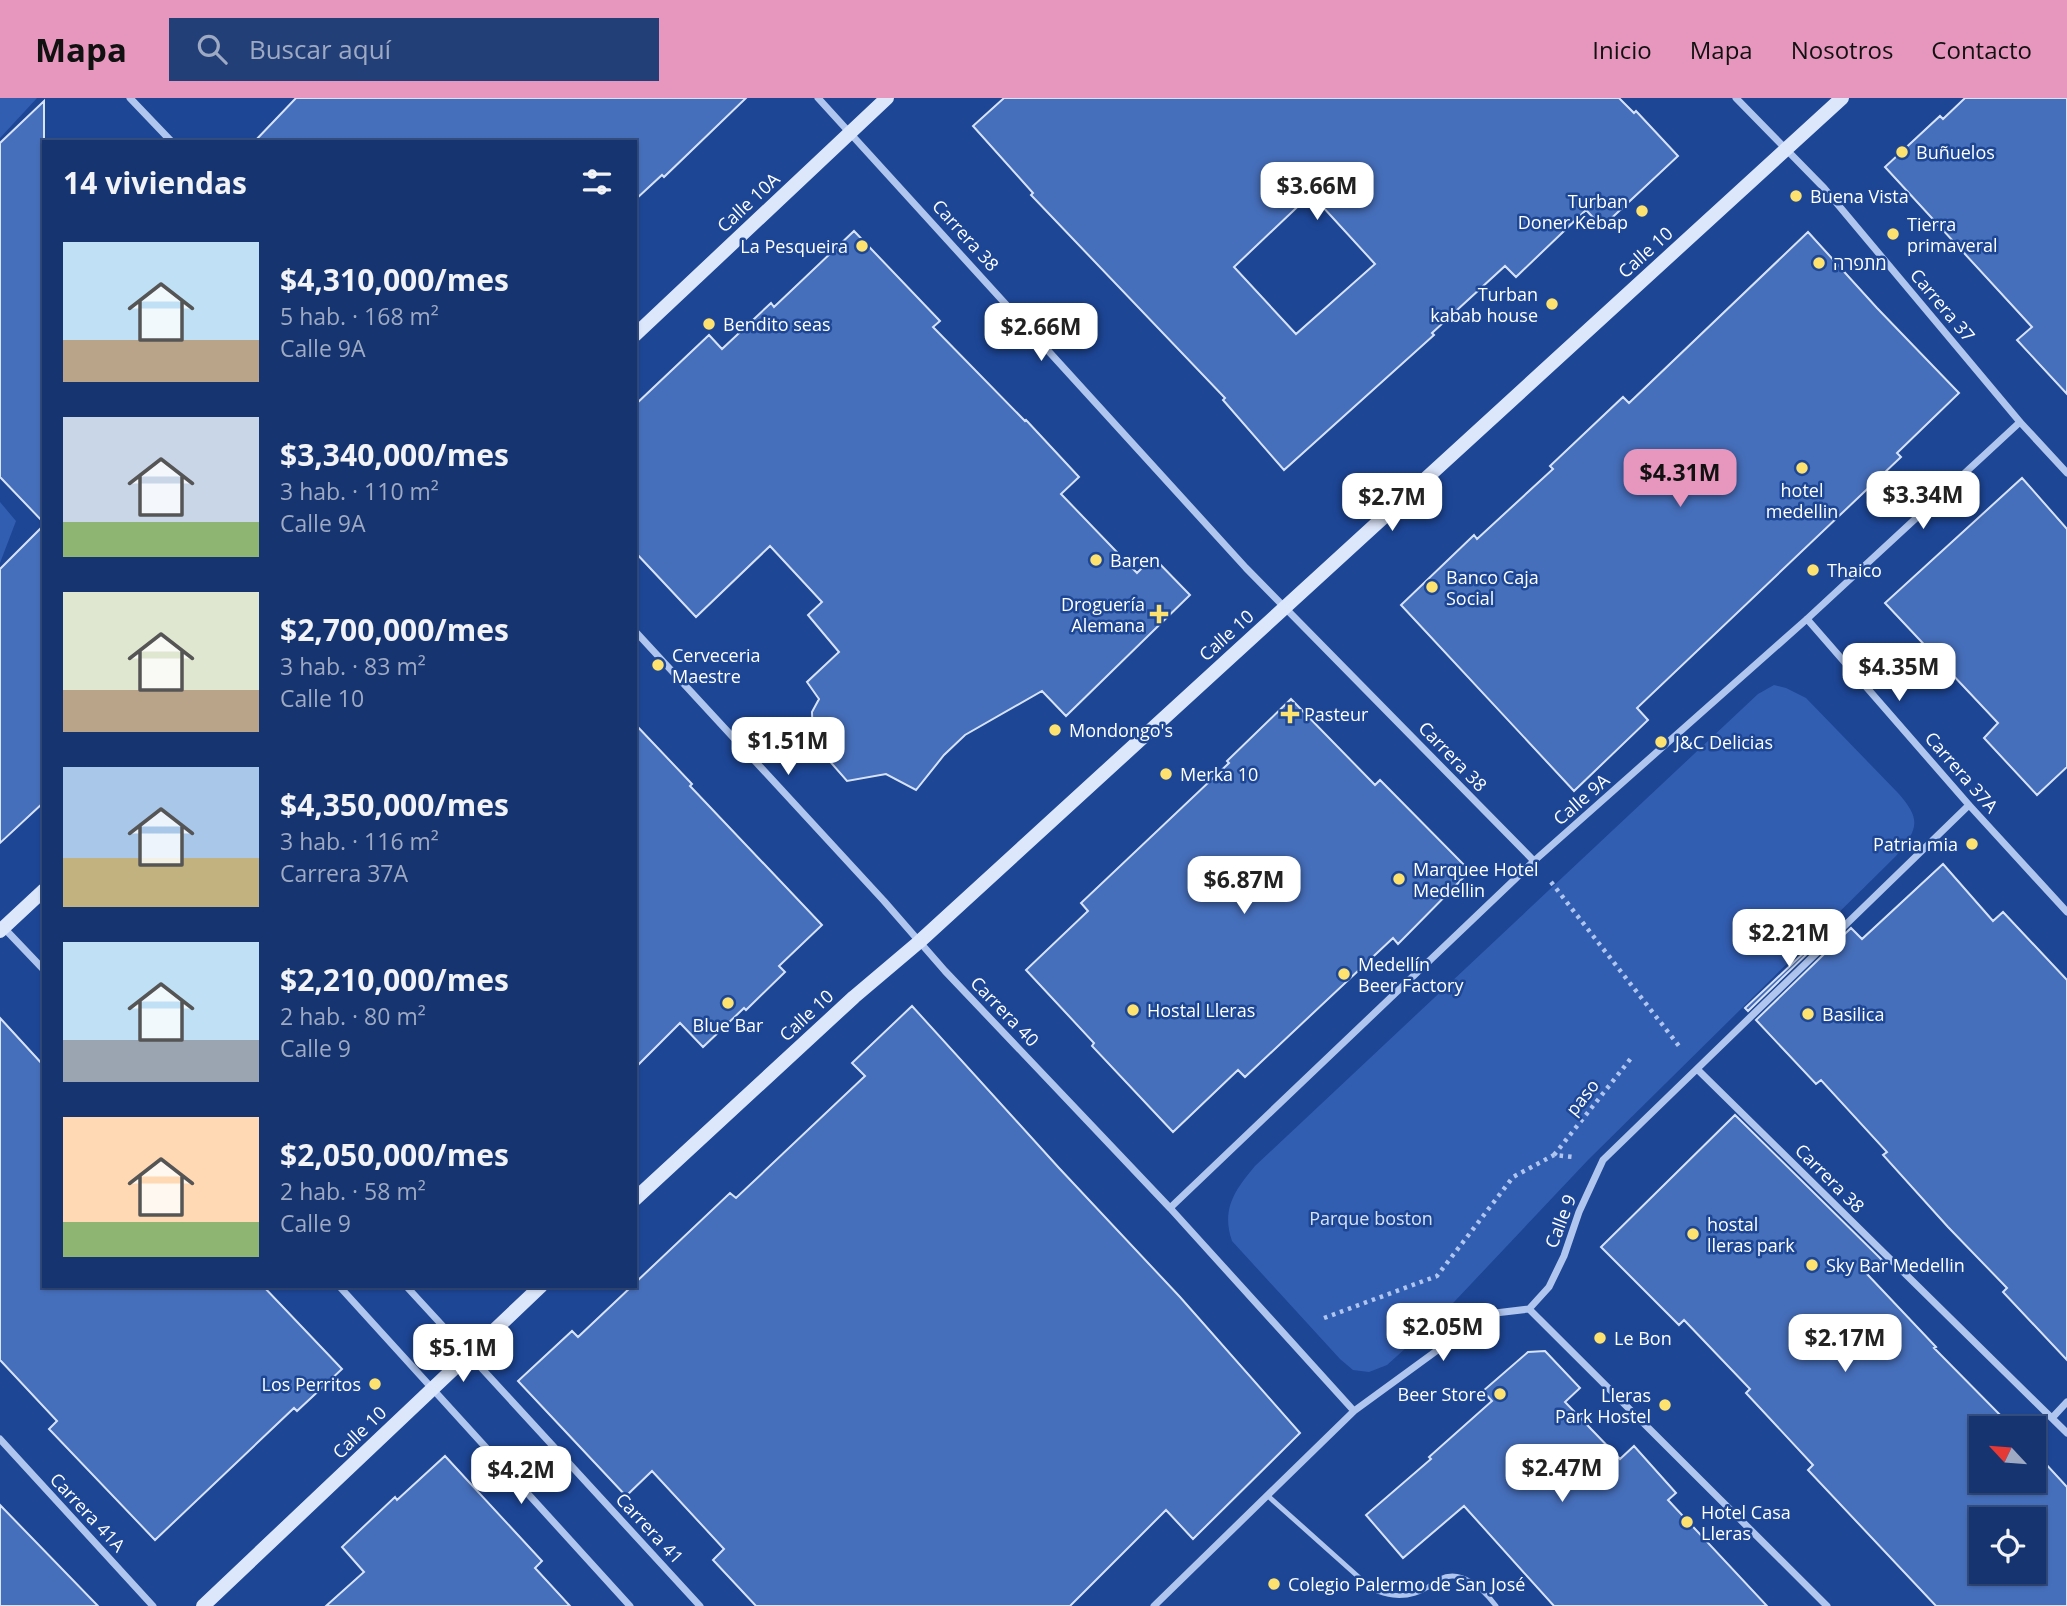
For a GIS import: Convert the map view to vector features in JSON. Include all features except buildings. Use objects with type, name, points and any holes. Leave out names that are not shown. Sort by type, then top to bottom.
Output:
[{"type":"main road","name":"Calle 10A","points":[[637,333],[887,98]]},
{"type":"main road","name":"Calle 10","points":[[637,1197],[1842,98]]},
{"type":"main road","points":[[2,929],[42,893]]},
{"type":"main road","name":"Calle 10","points":[[203,1606],[539,1288]]},
{"type":"street","points":[[130,98],[170,140]]},
{"type":"street","name":"Carrera 38","points":[[818,98],[1246,568],[1534,861]]},
{"type":"street","name":"Carrera 37","points":[[1735,98],[1824,188],[2020,422],[2067,473]]},
{"type":"street","name":"Calle 9A","points":[[1170,1208],[1534,861],[1807,619],[2020,422]]},
{"type":"street","name":"Carrera 37A","points":[[1807,619],[2067,912]]},
{"type":"street","name":"Carrera 40","points":[[637,633],[919,942],[1170,1208],[1354,1411]]},
{"type":"street","name":"Calle 9","points":[[1529,1309],[1549,1287],[1603,1160],[1969,804]]},
{"type":"street","points":[[2,929],[42,968]]},
{"type":"street","name":"Carrera 38","points":[[1697,1069],[2067,1433]]},
{"type":"street","points":[[341,1288],[630,1606]]},
{"type":"street","name":"Carrera 41","points":[[408,1288],[700,1606]]},
{"type":"street","points":[[1154,1606],[1354,1411],[1487,1314],[1529,1309],[1827,1606]]},
{"type":"street","points":[[2052,1418],[2067,1402]]},
{"type":"street","name":"Carrera 41A","points":[[0,1439],[153,1606]]},
{"type":"lane","points":[[1268,1496],[1371,1590],[1390,1597],[1417,1593],[1444,1577],[1462,1577],[1485,1591],[1496,1606]]},
{"type":"path","points":[[1534,861],[1697,1069]]},
{"type":"path","name":"paso","points":[[1554,1155],[1632,1057]]},
{"type":"path","points":[[1324,1318],[1437,1276],[1513,1177],[1554,1155],[1603,1160]]},
{"type":"green space","points":[[0,98],[37,98],[0,138]]},
{"type":"green space","points":[[0,502],[16,521],[0,563]]},
{"type":"green space","name":"Parque boston","points":[[1774,685],[1806,698],[1906,802],[1914,818],[1909,839],[1896,856],[1588,1160],[1438,1319],[1387,1365],[1369,1372],[1353,1370],[1232,1241],[1229,1210],[1241,1183],[1255,1166],[1758,694]]},
{"type":"place","name":"Buñuelos","points":[[1902,152]]},
{"type":"place","name":"Buena Vista","points":[[1796,196]]},
{"type":"place","name":"Turban Doner Kebap","points":[[1642,211]]},
{"type":"place","name":"Tierra primaveral","points":[[1893,234]]},
{"type":"place","name":"La Pesqueira","points":[[862,246]]},
{"type":"place","name":"מתפרה","points":[[1819,263]]},
{"type":"place","name":"Turban kabab house","points":[[1552,304]]},
{"type":"place","name":"Bendito seas","points":[[709,324]]},
{"type":"place","name":"hotel medellin","points":[[1802,468]]},
{"type":"place","name":"Baren","points":[[1096,560]]},
{"type":"place","name":"Thaico","points":[[1813,570]]},
{"type":"place","name":"Banco Caja Social","points":[[1432,587]]},
{"type":"place","name":"Droguería Alemana","points":[[1159,614]]},
{"type":"place","name":"Cerveceria Maestre","points":[[658,665]]},
{"type":"place","name":"Pasteur","points":[[1290,714]]},
{"type":"place","name":"Mondongo's","points":[[1055,730]]},
{"type":"place","name":"J&C Delicias","points":[[1661,742]]},
{"type":"place","name":"Merka 10","points":[[1166,774]]},
{"type":"place","name":"Patria mia","points":[[1972,844]]},
{"type":"place","name":"Marquee Hotel Medellin","points":[[1399,879]]},
{"type":"place","name":"Medellín Beer Factory","points":[[1344,974]]},
{"type":"place","name":"Blue Bar","points":[[728,1003]]},
{"type":"place","name":"Hostal Lleras","points":[[1133,1010]]},
{"type":"place","name":"Basilica","points":[[1808,1014]]},
{"type":"place","name":"hostal lleras park","points":[[1693,1234]]},
{"type":"place","name":"Sky Bar Medellin","points":[[1812,1265]]},
{"type":"place","name":"Le Bon","points":[[1600,1338]]},
{"type":"place","name":"Los Perritos","points":[[375,1384]]},
{"type":"place","name":"Beer Store","points":[[1500,1394]]},
{"type":"place","name":"Lleras Park Hostel","points":[[1665,1405]]},
{"type":"place","name":"Hotel Casa Lleras","points":[[1687,1522]]},
{"type":"place","name":"Colegio Palermo de San José","points":[[1274,1584]]}]
